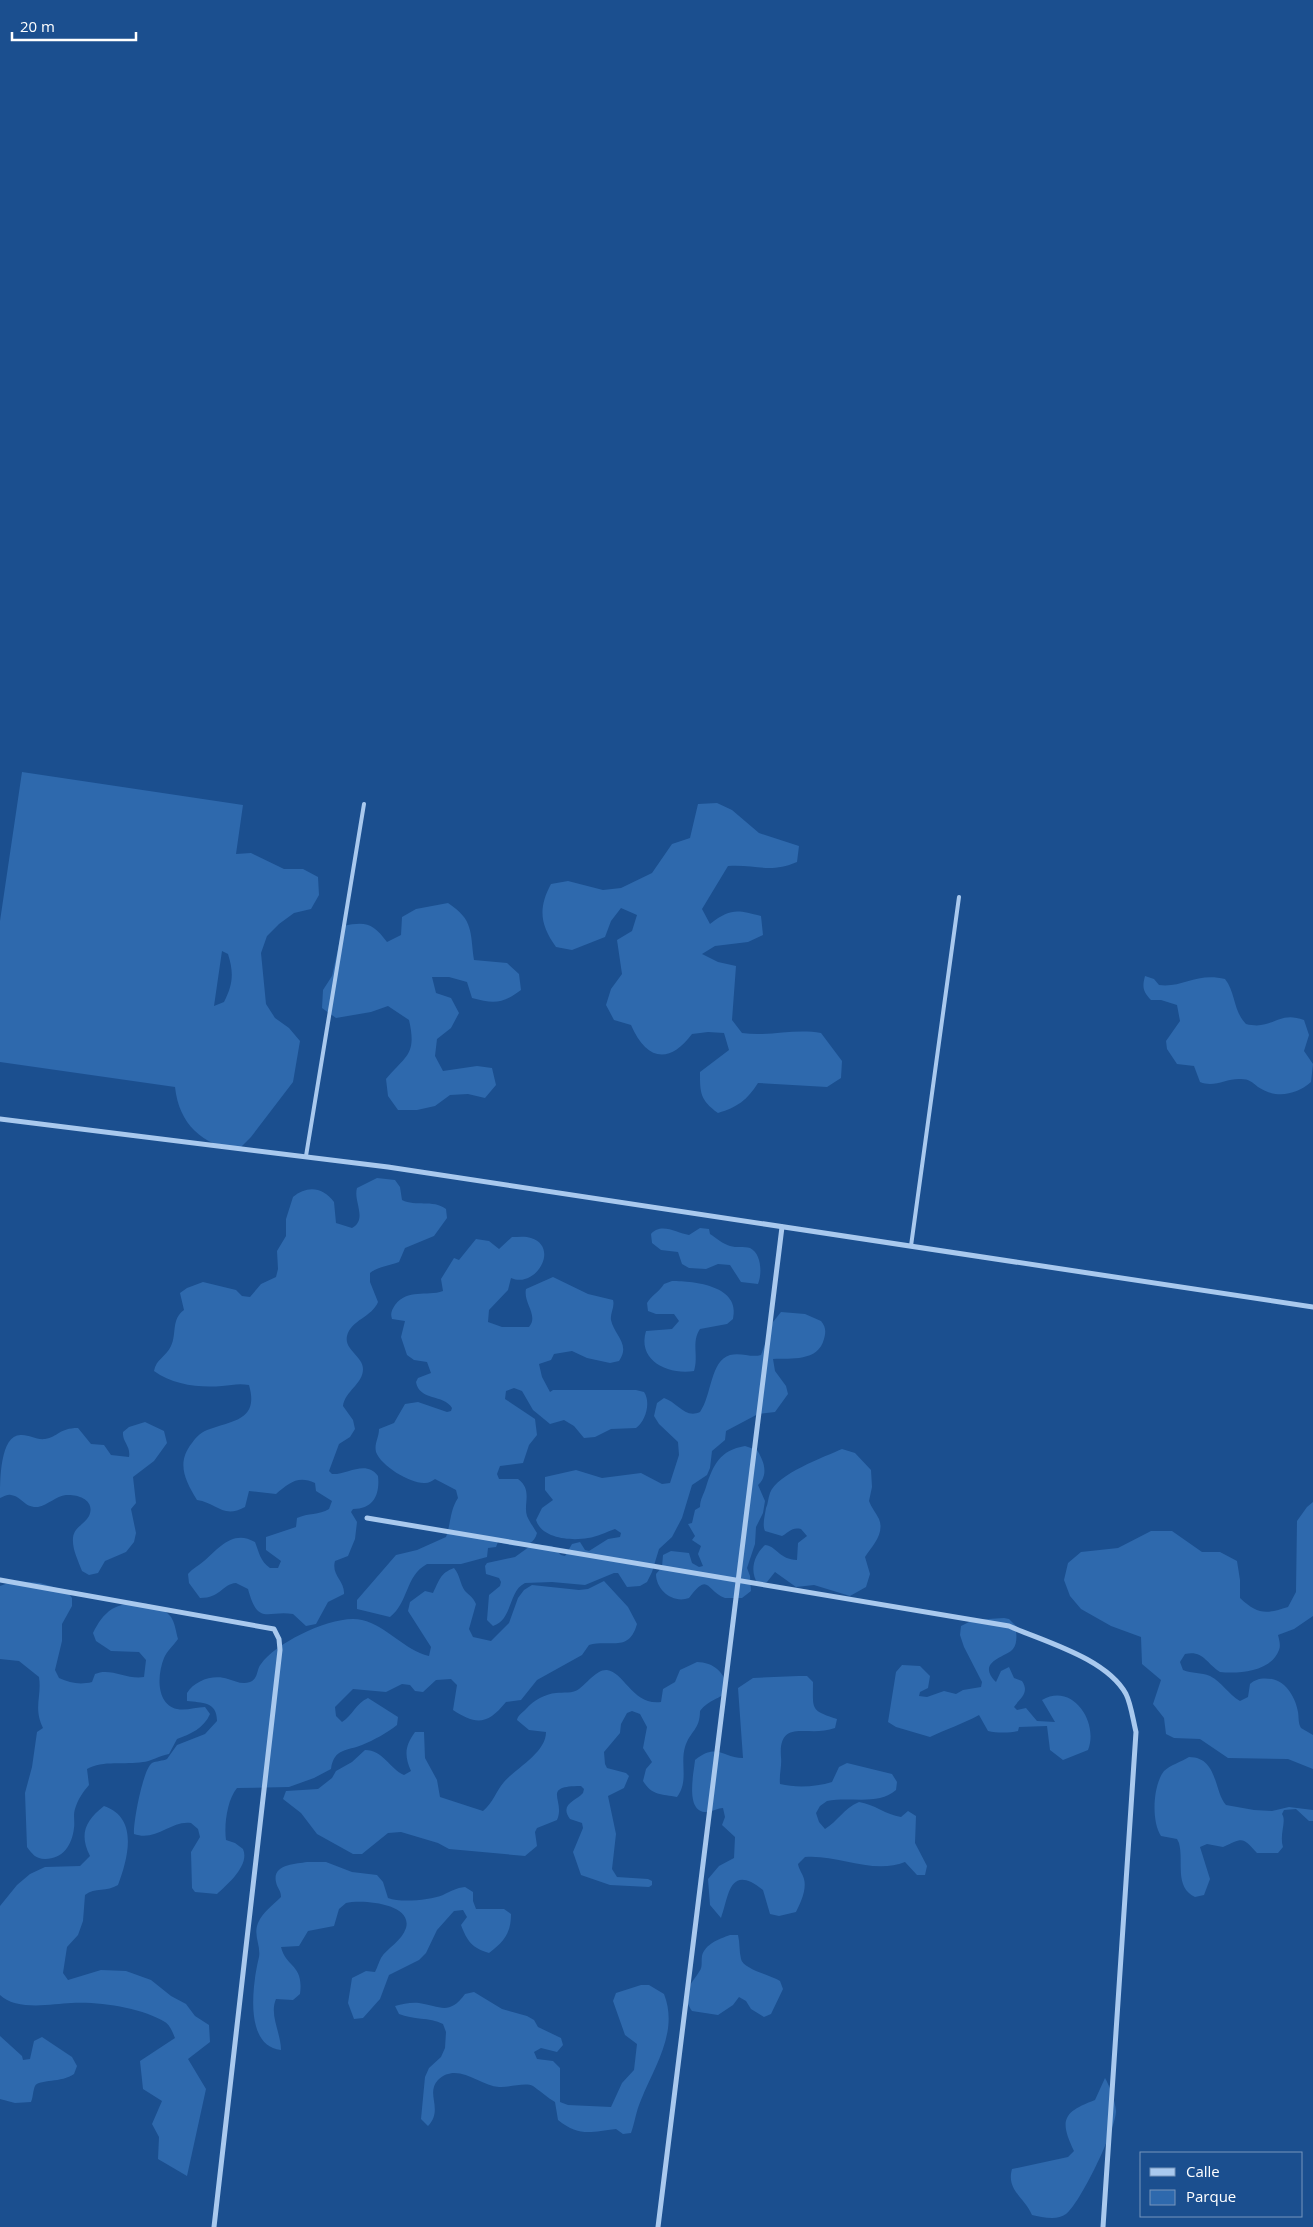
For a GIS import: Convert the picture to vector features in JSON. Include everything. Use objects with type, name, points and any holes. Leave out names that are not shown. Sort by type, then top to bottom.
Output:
[{"type":"street","points":[[0,1119],[388,1167],[1313,1307]]},
{"type":"street","points":[[658,2227],[782,1227]]},
{"type":"street","points":[[367,1518],[1009,1626],[1088,1661],[1110,1674],[1126,1695],[1136,1732],[1103,2227]]},
{"type":"street","points":[[0,1580],[274,1629],[279,1639],[280,1650],[214,2227]]},
{"type":"lane","points":[[306,1156],[364,804]]},
{"type":"lane","points":[[911,1246],[959,897]]},
{"type":"green space","points":[[22,772],[243,805],[236,854],[251,853],[284,869],[303,869],[318,877],[319,895],[311,909],[294,913],[279,924],[267,936],[261,953],[266,1004],[275,1018],[289,1028],[300,1041],[293,1082],[251,1137],[238,1150],[203,1138],[194,1130],[181,1112],[175,1087],[0,1062],[0,921]],"holes":[[[222,951],[228,954],[232,973],[231,984],[224,1002],[214,1006]]]},
{"type":"green space","points":[[717,803],[732,810],[759,833],[799,846],[797,862],[787,866],[770,868],[728,866],[702,909],[710,924],[723,915],[734,912],[746,912],[761,916],[763,935],[748,942],[715,946],[702,954],[718,962],[736,966],[732,1020],[742,1033],[762,1034],[801,1031],[821,1033],[842,1061],[841,1078],[827,1087],[758,1083],[741,1102],[718,1113],[702,1096],[700,1072],[729,1050],[724,1033],[692,1034],[675,1051],[659,1054],[644,1046],[631,1025],[614,1020],[606,1005],[611,989],[622,974],[617,940],[632,931],[637,915],[621,908],[611,921],[605,937],[572,950],[556,947],[544,924],[543,916],[544,901],[551,884],[568,881],[603,890],[621,888],[652,873],[672,844],[690,838],[698,804]]},
{"type":"green space","points":[[448,903],[467,921],[471,934],[474,960],[507,963],[519,974],[521,990],[508,998],[492,1002],[472,998],[467,982],[449,977],[432,977],[436,993],[451,998],[459,1013],[451,1028],[437,1039],[435,1056],[443,1071],[477,1066],[492,1068],[496,1085],[485,1098],[468,1094],[450,1095],[435,1106],[417,1110],[398,1110],[388,1096],[386,1079],[411,1048],[409,1020],[388,1006],[371,1012],[336,1018],[322,1008],[323,990],[332,976],[343,926],[368,925],[373,927],[387,942],[401,935],[402,917],[416,909]]},
{"type":"green space","points":[[1145,976],[1154,979],[1159,985],[1176,984],[1206,977],[1225,979],[1229,984],[1239,1013],[1246,1024],[1263,1025],[1287,1017],[1304,1020],[1309,1035],[1304,1051],[1313,1064],[1311,1082],[1299,1090],[1279,1094],[1265,1091],[1244,1079],[1211,1084],[1200,1082],[1194,1066],[1177,1064],[1167,1049],[1166,1041],[1180,1021],[1177,1005],[1161,1000],[1151,1000],[1144,989]]},
{"type":"green space","points":[[377,1178],[395,1180],[400,1187],[402,1200],[441,1206],[446,1209],[447,1218],[434,1236],[405,1248],[399,1262],[380,1267],[370,1273],[370,1282],[378,1302],[371,1311],[353,1326],[347,1336],[348,1345],[360,1360],[363,1369],[360,1379],[347,1396],[343,1406],[353,1420],[355,1429],[350,1437],[339,1444],[329,1471],[332,1474],[338,1474],[362,1468],[368,1469],[378,1476],[378,1489],[371,1503],[353,1509],[351,1512],[357,1522],[355,1539],[348,1556],[335,1561],[336,1574],[344,1589],[344,1594],[328,1602],[316,1624],[306,1626],[293,1614],[264,1614],[260,1612],[252,1601],[248,1589],[236,1583],[227,1586],[213,1596],[200,1598],[189,1583],[188,1574],[221,1546],[233,1539],[240,1538],[255,1542],[264,1562],[270,1568],[278,1568],[281,1561],[266,1550],[266,1537],[296,1527],[297,1518],[329,1509],[332,1501],[316,1491],[315,1483],[304,1480],[294,1481],[276,1494],[249,1491],[245,1507],[237,1510],[225,1511],[197,1500],[184,1472],[183,1465],[187,1450],[195,1439],[207,1430],[242,1417],[247,1412],[251,1397],[249,1385],[196,1386],[170,1380],[154,1371],[171,1346],[177,1318],[184,1310],[180,1293],[203,1282],[236,1290],[242,1296],[250,1297],[261,1284],[276,1277],[278,1269],[277,1251],[286,1236],[286,1219],[293,1197],[309,1189],[325,1193],[334,1202],[336,1223],[352,1228],[357,1224],[360,1215],[356,1193],[357,1188]]},
{"type":"green space","points":[[700,1228],[709,1229],[710,1234],[727,1245],[748,1247],[754,1251],[760,1264],[758,1284],[741,1282],[730,1265],[718,1264],[706,1269],[689,1268],[682,1264],[678,1252],[661,1250],[652,1243],[651,1234],[659,1229],[669,1229],[689,1235]]},
{"type":"green space","points":[[512,1237],[529,1237],[539,1243],[544,1250],[544,1258],[536,1273],[529,1278],[520,1280],[511,1278],[508,1290],[489,1310],[488,1322],[502,1327],[529,1327],[532,1322],[532,1313],[526,1289],[553,1277],[588,1294],[613,1300],[611,1320],[623,1345],[619,1361],[610,1363],[587,1358],[572,1351],[554,1354],[551,1360],[539,1364],[542,1377],[550,1392],[553,1390],[636,1390],[644,1392],[647,1401],[645,1416],[636,1428],[611,1429],[595,1437],[584,1438],[574,1426],[564,1420],[550,1424],[533,1410],[522,1391],[514,1388],[506,1391],[505,1399],[535,1419],[537,1435],[529,1445],[523,1463],[500,1466],[497,1474],[499,1479],[518,1479],[523,1483],[526,1492],[527,1516],[537,1533],[534,1539],[526,1545],[520,1546],[498,1542],[496,1547],[488,1548],[487,1557],[461,1564],[427,1564],[415,1575],[401,1604],[390,1617],[357,1609],[357,1600],[396,1555],[417,1550],[446,1537],[453,1507],[458,1498],[456,1490],[435,1479],[428,1483],[419,1483],[397,1473],[384,1463],[376,1452],[379,1429],[394,1423],[405,1404],[418,1402],[447,1412],[451,1411],[452,1408],[418,1388],[416,1382],[418,1378],[431,1373],[427,1362],[414,1360],[407,1355],[401,1337],[405,1321],[392,1319],[392,1310],[406,1296],[443,1291],[441,1279],[454,1258],[459,1260],[476,1239],[489,1241],[499,1249]]},
{"type":"green space","points":[[672,1281],[704,1284],[714,1288],[723,1292],[730,1299],[734,1308],[733,1319],[727,1324],[700,1329],[695,1344],[696,1360],[694,1371],[674,1371],[665,1368],[650,1358],[646,1350],[644,1341],[646,1331],[672,1329],[679,1321],[674,1314],[656,1314],[648,1311],[647,1303],[649,1300],[664,1284]]},
{"type":"green space","points":[[781,1312],[805,1314],[821,1321],[825,1332],[821,1346],[816,1352],[803,1357],[773,1359],[775,1371],[786,1386],[788,1394],[775,1412],[758,1414],[726,1431],[725,1440],[712,1451],[710,1468],[707,1475],[692,1485],[682,1518],[672,1537],[659,1549],[647,1582],[640,1586],[627,1587],[618,1573],[614,1573],[585,1585],[552,1582],[525,1583],[516,1592],[504,1618],[493,1626],[487,1620],[489,1595],[500,1586],[501,1582],[499,1578],[486,1574],[485,1566],[487,1563],[515,1557],[533,1544],[552,1546],[561,1555],[565,1556],[572,1544],[580,1542],[585,1550],[589,1551],[608,1539],[620,1537],[621,1533],[615,1529],[598,1536],[581,1539],[566,1539],[544,1531],[536,1520],[542,1508],[553,1500],[545,1490],[545,1477],[576,1470],[602,1478],[641,1473],[662,1484],[670,1483],[679,1455],[678,1442],[659,1424],[654,1416],[657,1403],[664,1398],[685,1412],[695,1414],[700,1412],[715,1371],[723,1358],[738,1354],[761,1355],[773,1322]]},
{"type":"green space","points":[[145,1422],[164,1431],[167,1443],[154,1461],[133,1477],[136,1503],[131,1509],[136,1533],[134,1542],[126,1552],[105,1561],[98,1573],[89,1575],[82,1571],[73,1546],[75,1531],[87,1519],[91,1510],[85,1499],[66,1495],[38,1507],[33,1507],[15,1496],[6,1495],[0,1498],[1,1470],[5,1449],[9,1441],[15,1436],[25,1435],[45,1439],[67,1429],[78,1428],[91,1444],[104,1445],[111,1455],[129,1457],[129,1450],[123,1432],[129,1427]]},
{"type":"green space","points":[[745,1446],[757,1450],[764,1468],[763,1477],[758,1485],[765,1501],[763,1513],[756,1527],[755,1544],[747,1568],[750,1576],[751,1591],[742,1598],[725,1598],[704,1584],[689,1598],[677,1599],[666,1594],[659,1585],[656,1574],[662,1567],[663,1555],[671,1551],[689,1553],[692,1563],[699,1567],[703,1566],[698,1554],[701,1546],[692,1540],[695,1536],[688,1524],[692,1523],[695,1510],[700,1507],[701,1499],[715,1465],[729,1451]]},
{"type":"green space","points":[[842,1449],[855,1453],[871,1470],[872,1487],[869,1501],[879,1519],[880,1530],[877,1540],[865,1557],[870,1574],[866,1587],[850,1596],[814,1585],[796,1587],[775,1572],[767,1582],[758,1584],[753,1569],[754,1563],[758,1553],[765,1545],[772,1547],[786,1558],[797,1560],[798,1543],[807,1536],[801,1529],[793,1529],[782,1536],[765,1531],[766,1508],[774,1486],[791,1473],[813,1461]]},
{"type":"green space","points":[[1313,1502],[1313,1616],[1294,1629],[1278,1635],[1279,1650],[1269,1663],[1262,1667],[1244,1672],[1220,1672],[1204,1658],[1191,1653],[1185,1654],[1180,1662],[1183,1670],[1210,1676],[1240,1701],[1248,1697],[1250,1684],[1255,1681],[1272,1679],[1286,1687],[1295,1702],[1301,1728],[1313,1735],[1313,1769],[1288,1759],[1228,1758],[1200,1739],[1174,1738],[1166,1734],[1164,1718],[1153,1704],[1161,1680],[1142,1664],[1141,1637],[1111,1626],[1081,1609],[1070,1596],[1064,1580],[1068,1563],[1081,1552],[1118,1548],[1151,1531],[1172,1531],[1202,1552],[1220,1552],[1237,1561],[1240,1598],[1252,1608],[1268,1612],[1288,1607],[1296,1592],[1297,1521]]},
{"type":"green space","points":[[454,1568],[463,1588],[476,1604],[469,1629],[473,1637],[491,1641],[509,1623],[518,1598],[524,1590],[532,1585],[579,1590],[588,1589],[604,1581],[628,1607],[637,1624],[634,1633],[624,1642],[589,1645],[582,1655],[537,1680],[521,1700],[506,1702],[494,1715],[482,1720],[469,1719],[453,1710],[457,1685],[451,1679],[436,1680],[423,1692],[415,1691],[410,1685],[402,1684],[386,1692],[353,1689],[335,1707],[336,1716],[342,1722],[360,1703],[368,1698],[398,1717],[397,1725],[371,1741],[342,1751],[335,1757],[331,1769],[314,1778],[289,1787],[237,1788],[227,1813],[226,1840],[235,1843],[243,1849],[243,1861],[237,1874],[217,1894],[195,1892],[192,1888],[191,1852],[200,1837],[198,1829],[191,1823],[177,1825],[149,1835],[134,1834],[139,1797],[149,1767],[152,1763],[167,1759],[177,1745],[205,1734],[217,1721],[214,1710],[208,1704],[187,1701],[187,1693],[190,1688],[205,1679],[217,1677],[241,1683],[250,1682],[255,1678],[259,1666],[279,1647],[307,1631],[337,1621],[351,1619],[362,1620],[380,1627],[412,1649],[429,1656],[431,1647],[408,1611],[410,1602],[425,1591],[433,1593],[443,1575]]},
{"type":"green space","points":[[14,1581],[40,1583],[67,1591],[72,1598],[72,1606],[62,1624],[62,1641],[55,1670],[59,1678],[71,1682],[92,1682],[95,1674],[101,1672],[131,1677],[144,1677],[146,1660],[139,1652],[111,1651],[96,1641],[93,1633],[103,1617],[119,1606],[143,1603],[166,1612],[172,1619],[178,1639],[164,1658],[160,1672],[162,1695],[170,1706],[177,1709],[205,1707],[210,1714],[196,1730],[177,1739],[169,1754],[146,1762],[107,1764],[87,1769],[89,1785],[75,1809],[73,1834],[69,1845],[62,1854],[51,1858],[42,1859],[37,1857],[27,1847],[25,1793],[32,1767],[37,1732],[43,1728],[38,1708],[39,1677],[19,1661],[0,1659],[0,1586]]},
{"type":"green space","points":[[1009,1619],[1016,1626],[1016,1644],[1010,1652],[991,1664],[989,1669],[990,1675],[996,1682],[1001,1671],[1009,1667],[1014,1678],[1022,1681],[1025,1689],[1025,1692],[1014,1707],[1017,1710],[1026,1708],[1037,1721],[1055,1722],[1042,1700],[1053,1696],[1064,1696],[1073,1701],[1081,1708],[1090,1728],[1088,1750],[1063,1760],[1050,1750],[1047,1726],[1019,1727],[1018,1731],[1011,1732],[992,1732],[988,1731],[979,1715],[930,1737],[896,1727],[888,1722],[896,1672],[902,1665],[920,1666],[930,1676],[928,1688],[920,1692],[919,1696],[927,1697],[944,1691],[956,1694],[963,1690],[981,1687],[982,1682],[960,1635],[961,1626],[973,1620]]},
{"type":"green space","points":[[697,1662],[714,1666],[725,1679],[727,1691],[700,1711],[697,1727],[685,1747],[683,1785],[677,1797],[654,1792],[643,1781],[646,1769],[652,1762],[643,1748],[647,1727],[640,1714],[632,1711],[627,1713],[621,1724],[620,1733],[604,1752],[607,1768],[626,1773],[629,1776],[624,1788],[608,1796],[616,1834],[612,1869],[617,1877],[648,1879],[652,1881],[652,1885],[649,1887],[610,1885],[581,1875],[573,1852],[583,1828],[582,1823],[570,1819],[566,1810],[570,1803],[583,1793],[584,1789],[581,1786],[561,1788],[558,1791],[559,1813],[557,1820],[537,1828],[535,1832],[537,1846],[525,1856],[449,1849],[438,1843],[401,1832],[388,1833],[362,1854],[353,1854],[317,1834],[301,1813],[283,1799],[286,1791],[318,1789],[332,1778],[336,1771],[352,1762],[365,1750],[382,1756],[404,1775],[411,1771],[407,1760],[407,1746],[415,1732],[424,1732],[425,1758],[437,1780],[440,1797],[483,1811],[504,1782],[530,1760],[545,1740],[546,1732],[529,1730],[517,1720],[520,1714],[536,1700],[552,1694],[577,1691],[596,1674],[607,1670],[619,1676],[643,1699],[651,1702],[661,1702],[663,1689],[675,1682],[680,1670]]},
{"type":"green space","points":[[807,1676],[813,1682],[813,1704],[815,1708],[837,1719],[835,1728],[797,1731],[785,1737],[781,1745],[780,1784],[806,1786],[832,1782],[839,1767],[847,1763],[892,1774],[897,1782],[896,1790],[889,1795],[872,1799],[827,1801],[820,1806],[816,1813],[819,1822],[825,1829],[849,1808],[859,1802],[901,1817],[908,1811],[916,1816],[915,1843],[927,1866],[925,1875],[917,1875],[905,1862],[880,1866],[830,1858],[805,1857],[798,1864],[805,1888],[796,1912],[779,1916],[770,1914],[763,1890],[743,1880],[737,1881],[732,1886],[721,1918],[710,1905],[708,1879],[719,1866],[734,1858],[735,1837],[722,1825],[725,1817],[723,1808],[708,1812],[701,1811],[696,1807],[692,1792],[695,1760],[709,1752],[715,1751],[743,1758],[738,1688],[753,1678]]},
{"type":"green space","points":[[1189,1757],[1205,1763],[1210,1769],[1226,1805],[1254,1810],[1272,1811],[1289,1807],[1313,1810],[1313,1821],[1309,1821],[1296,1809],[1284,1810],[1282,1814],[1284,1820],[1283,1847],[1278,1853],[1257,1853],[1242,1840],[1223,1847],[1207,1844],[1200,1847],[1210,1879],[1204,1895],[1195,1897],[1188,1893],[1182,1881],[1179,1843],[1177,1839],[1161,1836],[1155,1813],[1157,1785],[1160,1777],[1169,1767]]},
{"type":"green space","points":[[104,1806],[115,1812],[122,1820],[126,1829],[128,1840],[125,1863],[118,1885],[93,1891],[85,1895],[83,1921],[78,1935],[67,1947],[63,1973],[68,1980],[101,1970],[126,1971],[151,1980],[171,1996],[186,2004],[195,2016],[209,2025],[210,2042],[188,2059],[206,2089],[187,2176],[158,2159],[159,2137],[152,2124],[162,2101],[143,2089],[140,2061],[175,2038],[167,2023],[145,2013],[120,2006],[82,2003],[24,2005],[7,2000],[0,1995],[0,1906],[17,1885],[30,1874],[45,1867],[80,1866],[90,1856],[85,1841],[88,1823]]},
{"type":"green space","points":[[326,1862],[352,1872],[377,1875],[383,1882],[388,1898],[394,1900],[408,1901],[431,1898],[465,1887],[473,1892],[473,1901],[476,1909],[504,1909],[511,1914],[510,1927],[503,1941],[489,1953],[474,1946],[466,1935],[461,1925],[467,1917],[463,1910],[454,1911],[437,1930],[426,1953],[419,1960],[389,1975],[380,1999],[363,2018],[354,2019],[348,2003],[352,1978],[366,1971],[375,1972],[381,1958],[404,1933],[406,1920],[402,1913],[384,1905],[363,1902],[346,1903],[339,1909],[334,1926],[308,1931],[299,1946],[281,1947],[283,1954],[297,1971],[301,1984],[300,1994],[293,2000],[276,1999],[274,2005],[281,2050],[269,2046],[261,2037],[256,2025],[253,1996],[259,1957],[257,1928],[262,1916],[281,1897],[276,1876],[281,1868],[291,1864]]},
{"type":"green space","points":[[730,1935],[738,1935],[740,1956],[743,1963],[780,1981],[783,1989],[771,2014],[764,2017],[751,2009],[746,2001],[739,1997],[733,2005],[718,2015],[692,2011],[688,2005],[688,1990],[700,1970],[702,1956],[706,1948],[713,1942]]},
{"type":"green space","points":[[641,1985],[649,1985],[664,1994],[669,2022],[663,2049],[639,2104],[631,2133],[623,2134],[616,2129],[586,2132],[572,2129],[558,2120],[555,2102],[533,2086],[492,2086],[468,2076],[453,2073],[445,2075],[434,2085],[435,2108],[432,2120],[428,2126],[421,2119],[425,2077],[429,2068],[441,2057],[445,2048],[446,2032],[443,2024],[399,2014],[395,2006],[416,2003],[444,2008],[454,2005],[465,1994],[474,1992],[502,2009],[527,2016],[534,2020],[538,2027],[561,2038],[563,2045],[557,2052],[541,2048],[534,2052],[537,2059],[553,2061],[560,2068],[560,2102],[568,2105],[611,2107],[622,2083],[634,2070],[637,2044],[625,2035],[613,2001],[616,1993]]},
{"type":"green space","points":[[0,2036],[22,2056],[23,2060],[30,2059],[34,2041],[42,2037],[72,2057],[77,2066],[74,2074],[63,2079],[37,2084],[34,2088],[31,2102],[15,2103],[0,2099]]},
{"type":"green space","points":[[1105,2078],[1115,2102],[1116,2111],[1104,2149],[1088,2182],[1066,2214],[1054,2218],[1032,2215],[1011,2183],[1012,2169],[1068,2157],[1074,2151],[1066,2132],[1067,2118],[1076,2109],[1095,2100]]}]
